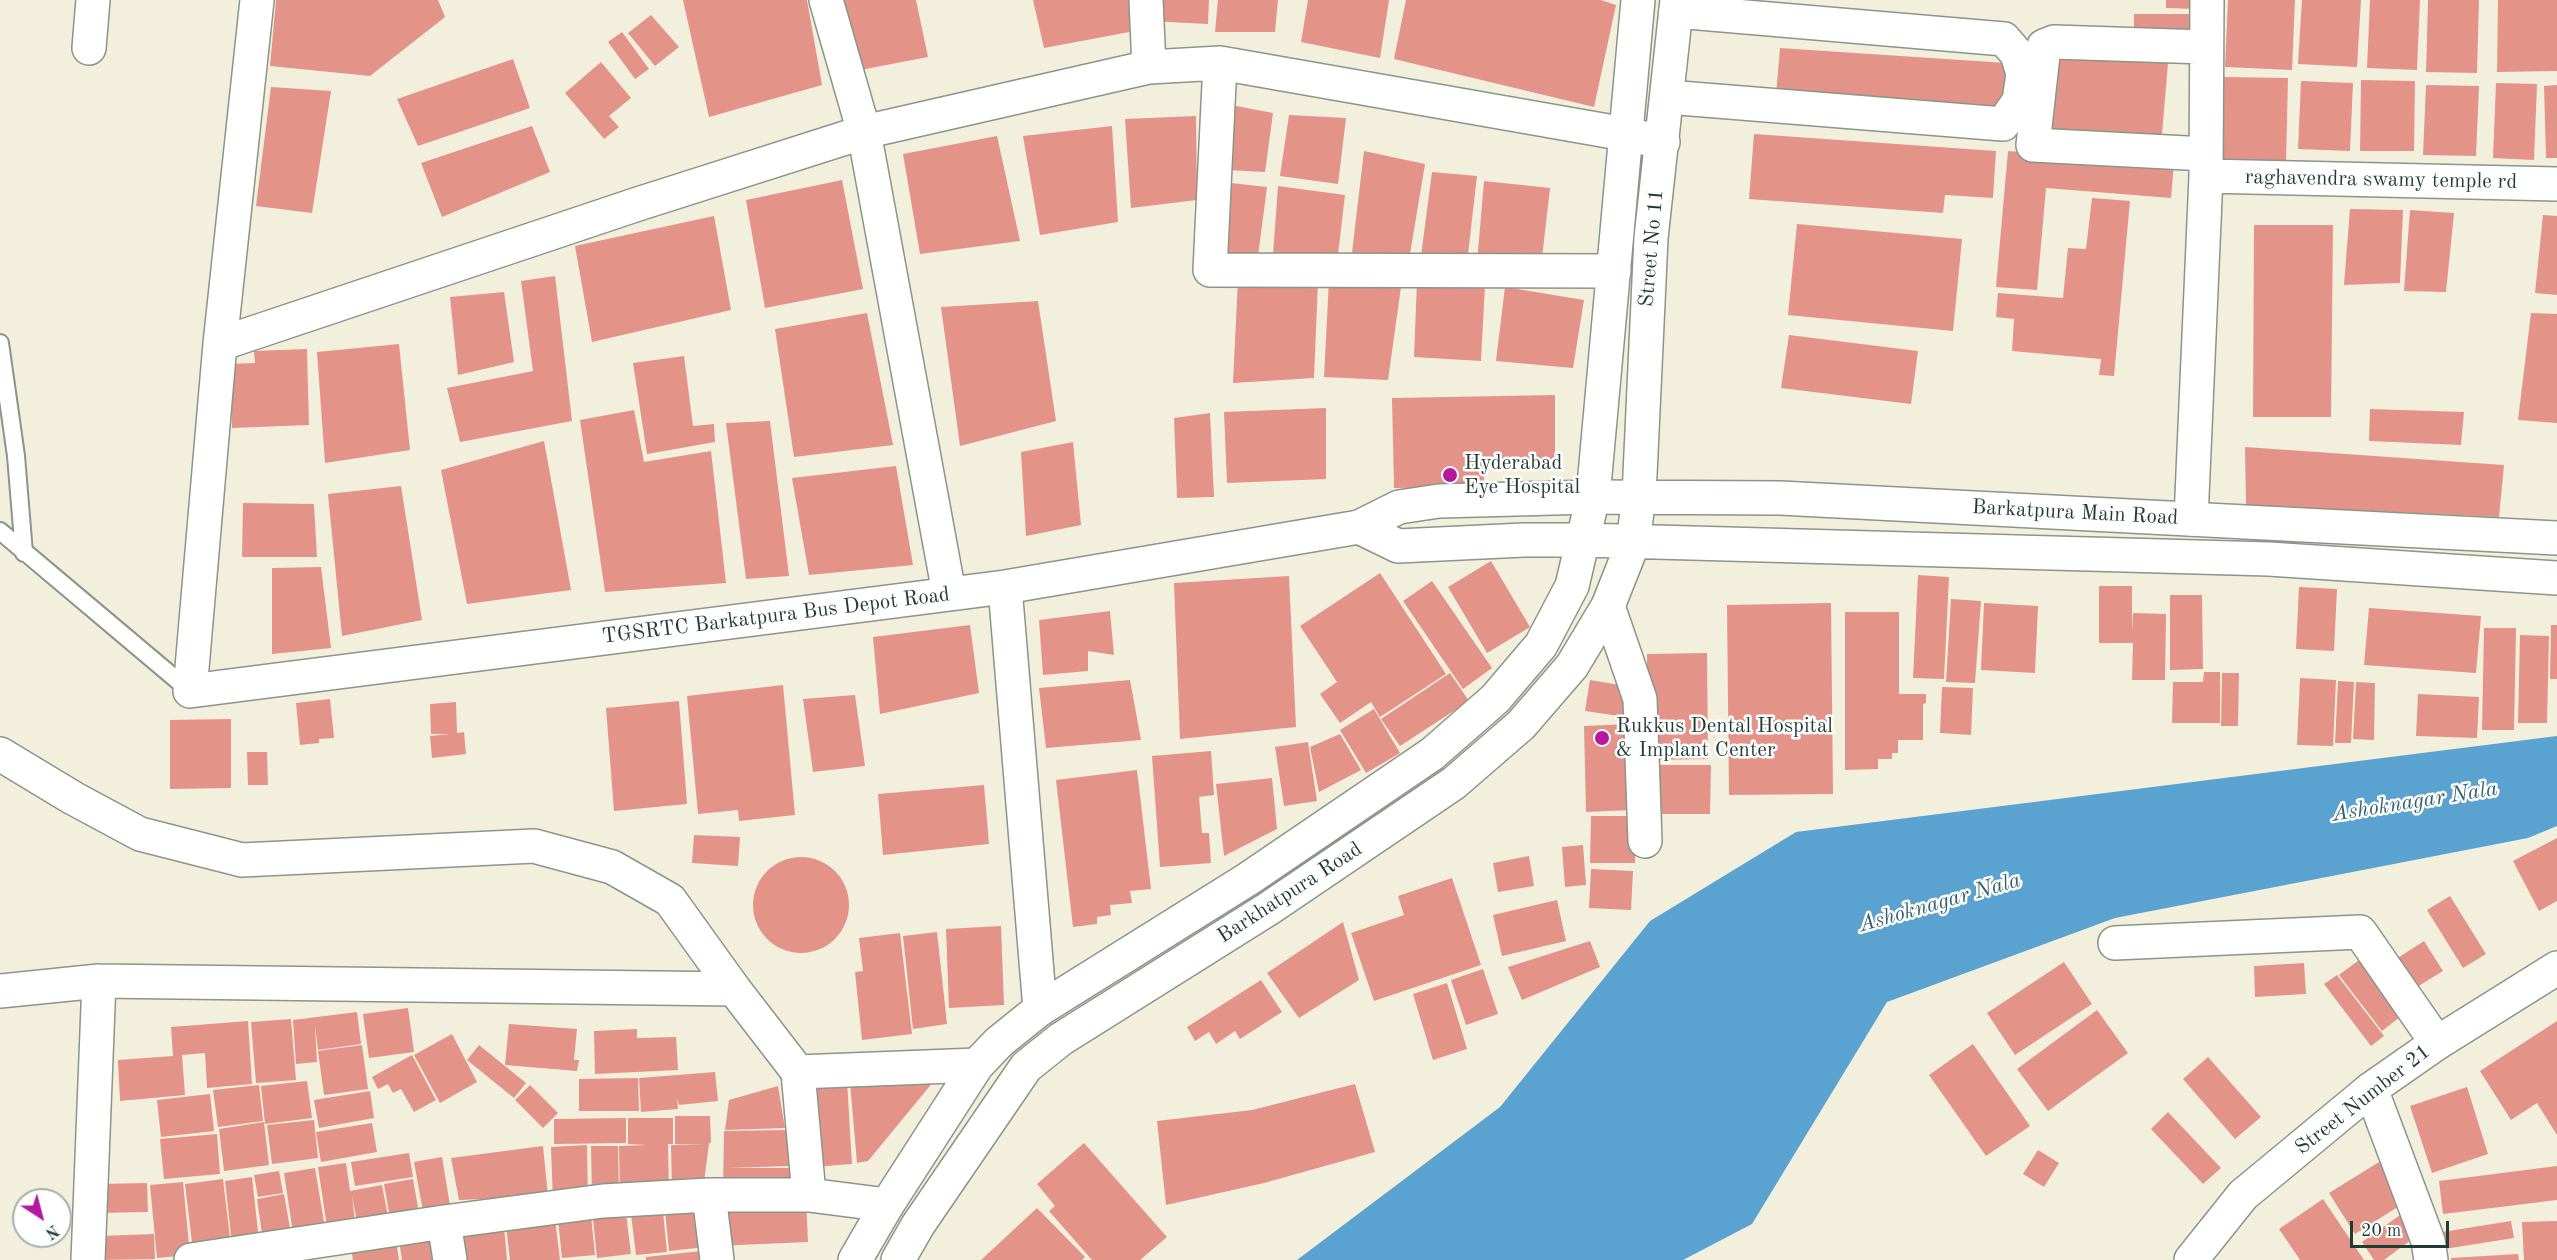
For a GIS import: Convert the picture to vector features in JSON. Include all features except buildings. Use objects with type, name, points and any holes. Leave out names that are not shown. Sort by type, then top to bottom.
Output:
[{"type":"street","points":[[89,48],[93,0]]},
{"type":"street","points":[[190,691],[220,344],[257,0]]},
{"type":"street","points":[[826,0],[864,132],[949,593]]},
{"type":"street","points":[[1146,0],[1149,67]]},
{"type":"street","name":"Barkhatpura Road","points":[[855,1260],[887,1205],[977,1065],[999,1042],[1040,1009],[1248,879],[1432,754],[1495,699],[1541,645],[1572,586],[1593,497],[1624,134],[1638,0]]},
{"type":"street","points":[[2192,519],[2206,165],[2207,0]]},
{"type":"street","points":[[1667,96],[2003,124],[2019,101],[2023,74],[2017,54],[2004,39],[1677,5]]},
{"type":"street","name":"Street No 11","points":[[1639,496],[1651,238],[1677,5]]},
{"type":"street","name":"raghavendra swamy temple rd","points":[[2205,47],[2054,42],[2044,46],[2033,145],[2206,165],[2557,184]]},
{"type":"street","points":[[220,344],[639,204],[864,132],[1149,67],[1220,63],[1663,142]]},
{"type":"street","points":[[1220,63],[1210,270],[1614,271]]},
{"type":"street","name":"Barkhatpura Road","points":[[898,1260],[918,1225],[1026,1067],[1061,1039],[1268,909],[1454,783],[1521,725],[1572,666],[1608,606],[1633,543],[1639,496]]},
{"type":"street","name":"TGSRTC Barkatpura Bus Depot Road","points":[[190,691],[1005,587],[1359,526],[1399,507],[1439,501],[1593,497]]},
{"type":"street","name":"Barkatpura Main Road","points":[[1593,497],[1780,498],[2557,538]]},
{"type":"street","points":[[1359,526],[1398,546],[1524,540],[1633,543],[1712,542],[2269,559],[2557,578]]},
{"type":"street","points":[[1005,587],[1040,1009]]},
{"type":"street","points":[[1608,606],[1640,699],[1645,841]]},
{"type":"street","points":[[0,754],[73,798],[140,834],[242,860],[534,846],[612,867],[670,900],[798,1072],[809,1195]]},
{"type":"street","points":[[2115,943],[2360,932],[2437,1043]]},
{"type":"street","name":"Street Number 21","points":[[2192,1260],[2243,1195],[2371,1089],[2437,1043],[2557,968]]},
{"type":"street","points":[[0,991],[99,981],[734,989]]},
{"type":"street","points":[[88,1260],[99,981]]},
{"type":"street","points":[[798,1072],[977,1065]]},
{"type":"street","points":[[2371,1089],[2428,1241],[2431,1260]]},
{"type":"street","points":[[191,1260],[444,1221],[603,1201],[709,1195],[809,1195],[887,1205]]},
{"type":"street","points":[[709,1195],[717,1260]]},
{"type":"street","points":[[444,1221],[450,1260]]},
{"type":"lane","points":[[0,343],[16,456],[24,553]]},
{"type":"lane","points":[[0,531],[190,691]]},
{"type":"water","name":"Ashoknagar Nala","points":[[2557,736],[2557,826],[2528,838],[2115,918],[1887,1002],[1752,1224],[1683,1260],[1297,1260],[1500,1107],[1650,921],[1796,832]]},
{"type":"place","name":"Hyderabad Eye Hospital","points":[[1450,475]]},
{"type":"place","name":"Rukkus Dental Hospital & Implant Center","points":[[1602,738]]}]
